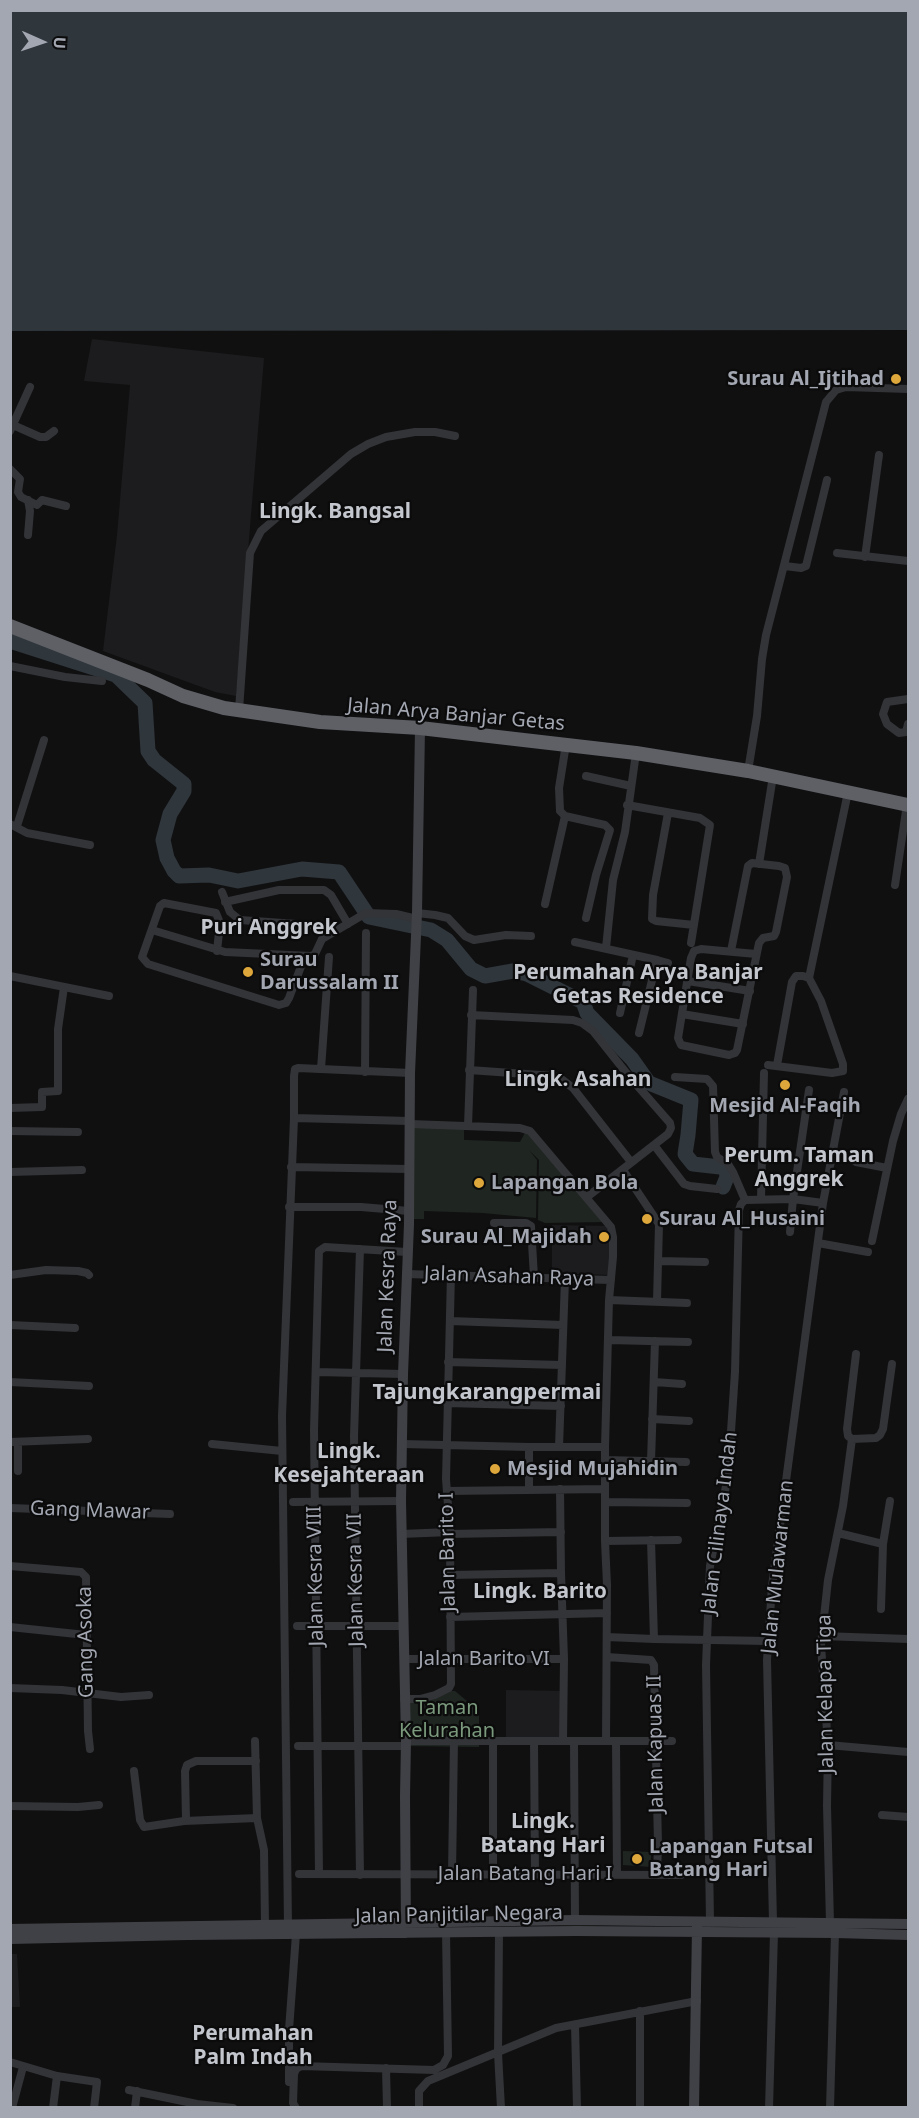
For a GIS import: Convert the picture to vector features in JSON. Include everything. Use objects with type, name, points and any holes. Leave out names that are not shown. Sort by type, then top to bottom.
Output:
[{"type":"highway","name":"Jalan Arya Banjar Getas","points":[[10,626],[210,705],[320,722],[420,728],[636,753],[748,771],[908,805]]},
{"type":"main road","name":"Jalan Kesra Raya","points":[[406,1928],[406,1743],[401,1501],[420,728]]},
{"type":"main road","points":[[10,1939],[406,1928],[575,1920],[697,1926],[710,1921],[774,1928]]},
{"type":"main road","points":[[832,1928],[909,1924]]},
{"type":"main road","points":[[10,1929],[266,1925],[292,1930]]},
{"type":"main road","points":[[694,2108],[697,1926]]},
{"type":"main road","name":"Jalan Panjitilar Negara","points":[[406,1928],[446,1932],[499,1933],[697,1926],[832,1928],[909,1935]]},
{"type":"street","points":[[30,387],[12,428],[40,437],[46,437],[54,431]]},
{"type":"street","points":[[748,771],[758,716],[762,659],[826,402],[836,390],[846,387],[909,389]]},
{"type":"street","points":[[239,710],[250,553],[261,531],[351,454],[368,444],[405,433],[425,432],[455,436]]},
{"type":"street","points":[[865,557],[879,455]]},
{"type":"street","points":[[10,468],[20,479],[19,495],[37,505],[42,500],[66,506]]},
{"type":"street","points":[[785,566],[801,568],[806,566],[827,480]]},
{"type":"street","points":[[28,500],[30,511],[28,535]]},
{"type":"street","points":[[837,553],[909,561]]},
{"type":"street","points":[[10,666],[65,677],[102,681]]},
{"type":"street","points":[[909,699],[894,699],[887,702],[883,711],[886,722],[899,733],[906,732],[909,724]]},
{"type":"street","points":[[44,741],[14,825],[27,833],[90,845]]},
{"type":"street","points":[[567,744],[558,797],[560,811],[565,816],[605,825],[610,830],[586,918]]},
{"type":"street","points":[[606,948],[613,880],[625,832],[636,753]]},
{"type":"street","points":[[586,776],[631,786]]},
{"type":"street","points":[[759,864],[773,776]]},
{"type":"street","points":[[768,1065],[832,1072],[843,1071],[843,1064],[825,1010],[809,978],[848,792]]},
{"type":"street","points":[[627,805],[700,818],[710,825],[691,943]]},
{"type":"street","points":[[895,885],[908,805]]},
{"type":"street","points":[[668,813],[653,895],[652,919],[694,925]]},
{"type":"street","points":[[545,904],[565,816]]},
{"type":"street","points":[[731,951],[747,868],[752,863],[783,867],[787,877],[776,932],[774,936],[761,940],[756,954],[739,1046],[735,1053],[731,1055],[681,1045],[678,1038],[694,951],[701,949],[756,954]]},
{"type":"street","points":[[225,902],[279,890],[324,890],[330,894],[348,924]]},
{"type":"street","points":[[222,892],[232,914],[240,920],[325,926],[337,930]]},
{"type":"street","points":[[217,951],[220,921],[218,914],[164,903],[160,906],[142,954],[143,960],[148,964],[281,1005],[289,998],[305,956]]},
{"type":"street","points":[[152,930],[217,951],[305,956],[314,955],[320,941],[337,930],[362,915],[372,913],[396,914],[417,919],[448,918],[465,936],[474,940],[506,935],[531,936]]},
{"type":"street","points":[[365,1072],[366,933]]},
{"type":"street","points":[[575,942],[668,963]]},
{"type":"street","points":[[621,1013],[633,955]]},
{"type":"street","points":[[321,1069],[328,957]]},
{"type":"street","points":[[639,1033],[657,960]]},
{"type":"street","points":[[777,1065],[792,982],[798,975],[809,978]]},
{"type":"street","points":[[10,976],[109,996]]},
{"type":"street","points":[[688,981],[750,991]]},
{"type":"street","points":[[10,1108],[42,1106],[43,1091],[56,1093],[58,1090],[58,1029],[64,987]]},
{"type":"street","points":[[468,1126],[473,990]]},
{"type":"street","points":[[682,1014],[743,1024]]},
{"type":"street","points":[[471,1015],[573,1020],[586,1025],[671,1124],[669,1133],[587,1197]]},
{"type":"street","points":[[289,2108],[292,1930],[282,1450],[289,1207],[291,1167],[298,1118],[295,1069],[410,1073]]},
{"type":"street","points":[[469,1070],[560,1078],[573,1088],[631,1162]]},
{"type":"street","points":[[761,1199],[764,1073]]},
{"type":"street","points":[[675,1077],[706,1079],[713,1086],[715,1152],[717,1157],[728,1164],[745,1200],[793,1199],[824,1203]]},
{"type":"street","points":[[790,1232],[809,1090]]},
{"type":"street","name":"Jalan Mulawarman","points":[[769,2108],[774,1928],[768,1753],[768,1641],[773,1575],[818,1246],[844,1092]]},
{"type":"street","points":[[872,1241],[897,1124],[909,1100]]},
{"type":"street","points":[[298,1118],[520,1128],[530,1131],[611,1227],[613,1238],[605,1447],[606,1741]]},
{"type":"street","points":[[10,1131],[78,1132]]},
{"type":"street","points":[[654,1145],[684,1184],[717,1189]]},
{"type":"street","points":[[856,1162],[887,1168]]},
{"type":"street","points":[[291,1167],[409,1168]]},
{"type":"street","points":[[10,1172],[82,1170]]},
{"type":"street","points":[[623,1170],[660,1227],[657,1302]]},
{"type":"street","name":"Jalan Cilinaya Indah","points":[[710,1921],[707,1639],[710,1566],[728,1476],[735,1372],[739,1210],[745,1200]]},
{"type":"street","points":[[289,1207],[361,1207],[409,1211]]},
{"type":"street","points":[[657,1220],[710,1222]]},
{"type":"street","points":[[494,1223],[526,1223],[531,1226],[534,1277]]},
{"type":"street","points":[[818,1246],[868,1252]]},
{"type":"street","name":"Jalan Kesra VIII","points":[[319,1874],[315,1502],[319,1251],[320,1248],[325,1247],[360,1249]]},
{"type":"street","points":[[360,1249],[407,1252]]},
{"type":"street","name":"Jalan Kesra VII","points":[[360,1249],[355,1373],[360,1875]]},
{"type":"street","points":[[659,1261],[705,1262]]},
{"type":"street","points":[[10,1275],[46,1270],[78,1271],[89,1275]]},
{"type":"street","name":"Jalan Asahan Raya","points":[[406,1274],[611,1280]]},
{"type":"street","name":"Jalan Barito I","points":[[404,1699],[428,1698],[449,1688],[451,1680],[450,1533],[446,1444],[451,1274]]},
{"type":"street","points":[[559,1447],[565,1279]]},
{"type":"street","points":[[609,1300],[687,1303]]},
{"type":"street","points":[[450,1321],[563,1325]]},
{"type":"street","points":[[10,1325],[75,1328]]},
{"type":"street","points":[[609,1340],[688,1342]]},
{"type":"street","points":[[651,1461],[655,1341]]},
{"type":"street","name":"Jalan Kelapa Tiga","points":[[831,2107],[832,1928],[826,1806],[828,1745],[822,1636],[828,1580],[849,1467],[852,1439],[848,1436],[847,1429],[856,1354]]},
{"type":"street","points":[[448,1362],[562,1365]]},
{"type":"street","points":[[852,1439],[876,1438],[880,1435],[892,1364]]},
{"type":"street","points":[[316,1372],[403,1374]]},
{"type":"street","points":[[10,1382],[89,1386]]},
{"type":"street","points":[[654,1382],[682,1384]]},
{"type":"street","points":[[447,1403],[561,1406]]},
{"type":"street","points":[[652,1419],[689,1421]]},
{"type":"street","points":[[18,1471],[14,1442],[88,1439]]},
{"type":"street","points":[[212,1444],[282,1450]]},
{"type":"street","points":[[402,1444],[605,1447]]},
{"type":"street","points":[[529,1447],[529,1490]]},
{"type":"street","points":[[605,1460],[686,1462]]},
{"type":"street","points":[[447,1491],[605,1489]]},
{"type":"street","points":[[560,1490],[564,1659],[563,1741]]},
{"type":"street","points":[[293,1502],[401,1501]]},
{"type":"street","points":[[881,1610],[883,1544],[890,1501]]},
{"type":"street","points":[[605,1502],[687,1503]]},
{"type":"street","name":"Gang Mawar","points":[[10,1508],[170,1514]]},
{"type":"street","points":[[401,1534],[561,1532]]},
{"type":"street","points":[[838,1533],[883,1544]]},
{"type":"street","points":[[605,1540],[678,1540]]},
{"type":"street","points":[[651,1540],[654,1639]]},
{"type":"street","name":"Gang Asoka","points":[[10,1566],[84,1573],[86,1577],[90,1749]]},
{"type":"street","points":[[449,1575],[561,1573]]},
{"type":"street","points":[[450,1617],[607,1613]]},
{"type":"street","points":[[297,1626],[404,1626]]},
{"type":"street","points":[[10,1627],[86,1635]]},
{"type":"street","points":[[822,1636],[909,1639]]},
{"type":"street","points":[[607,1637],[768,1641]]},
{"type":"street","name":"Jalan Kapuas II","points":[[607,1657],[651,1660],[654,1663],[657,1875]]},
{"type":"street","name":"Jalan Barito VI","points":[[404,1659],[564,1659]]},
{"type":"street","points":[[10,1688],[87,1692],[122,1697],[149,1695]]},
{"type":"street","points":[[255,1741],[257,1818],[264,1851],[266,1925]]},
{"type":"street","points":[[298,1746],[359,1746],[454,1741],[672,1741]]},
{"type":"street","points":[[452,1874],[454,1741]]},
{"type":"street","points":[[534,1741],[535,1874]]},
{"type":"street","points":[[574,1741],[575,1920]]},
{"type":"street","points":[[493,1742],[493,1874]]},
{"type":"street","points":[[616,1742],[617,1874]]},
{"type":"street","points":[[828,1745],[909,1752]]},
{"type":"street","points":[[186,1820],[184,1772],[189,1764],[196,1761],[256,1761]]},
{"type":"street","points":[[134,1771],[140,1820],[146,1827],[186,1820],[257,1818]]},
{"type":"street","points":[[10,1806],[99,1805]]},
{"type":"street","points":[[882,1815],[909,1817]]},
{"type":"street","name":"Jalan Batang Hari I","points":[[299,1874],[681,1875]]},
{"type":"street","points":[[296,2108],[293,2103],[293,2076],[296,2069],[301,2066],[434,2070],[441,2067],[448,2056],[446,1932]]},
{"type":"street","points":[[499,1933],[498,2053],[501,2108]]},
{"type":"street","points":[[419,2108],[419,2091],[428,2081],[556,2028],[697,2001]]},
{"type":"street","points":[[640,2011],[640,2108]]},
{"type":"street","points":[[575,2025],[577,2108]]},
{"type":"street","points":[[212,2035],[289,2030]]},
{"type":"street","points":[[10,2062],[57,2076],[97,2082],[94,2108]]},
{"type":"street","points":[[12,2108],[23,2067]]},
{"type":"street","points":[[386,2068],[387,2108]]},
{"type":"street","points":[[53,2108],[57,2076]]},
{"type":"street","points":[[135,2108],[133,2090],[197,2104],[233,2108]]},
{"type":"shaded area","points":[[10,11],[908,11],[908,330],[11,331]]},
{"type":"shaded area","points":[[92,339],[264,358],[236,696],[215,692],[103,651],[117,535],[130,385],[84,381]]},
{"type":"shaded area","points":[[552,1225],[610,1226],[609,1275],[552,1273]]},
{"type":"shaded area","points":[[506,1690],[566,1691],[566,1740],[506,1740]]},
{"type":"shaded area","points":[[10,1954],[17,1954],[20,2007],[11,2007]]},
{"type":"green space","points":[[413,1125],[464,1126],[464,1140],[520,1142],[527,1129],[604,1222],[545,1223],[538,1220],[539,1160],[529,1150],[537,1160],[536,1218],[424,1211],[424,1219],[413,1219]]},
{"type":"green space","name":"Taman Kelurahan","points":[[445,1691],[455,1691],[479,1711],[479,1747],[405,1746],[407,1700]]},
{"type":"green space","name":"Lapangan Futsal Batang Hari","points":[[623,1851],[651,1852],[651,1867],[623,1865]]},
{"type":"waterway","points":[[10,641],[116,675],[145,703],[148,751],[154,760],[184,784],[184,791],[170,814],[163,840],[167,858],[179,876],[209,875],[238,881],[302,869],[339,872],[369,917],[431,930],[447,940],[471,969],[485,976],[513,971],[527,974],[583,1002],[587,1013],[632,1059],[649,1083],[691,1100],[685,1154],[693,1164],[726,1169],[727,1177],[723,1187]]},
{"type":"place","name":"Surau Al_Ijtihad","points":[[896,379]]},
{"type":"place","name":"Surau Darussalam II","points":[[248,972]]},
{"type":"place","name":"Mesjid Al-Faqih","points":[[785,1085]]},
{"type":"place","name":"Lapangan Bola","points":[[479,1183]]},
{"type":"place","name":"Surau Al_Husaini","points":[[647,1219]]},
{"type":"place","name":"Surau Al_Majidah","points":[[604,1237]]},
{"type":"place","name":"Mesjid Mujahidin","points":[[495,1469]]},
{"type":"place","name":"Lapangan Futsal Batang Hari","points":[[637,1859]]},
{"type":"district","name":"Lingk. Bangsal","points":[[335,512]]},
{"type":"district","name":"Puri Anggrek","points":[[269,928]]},
{"type":"district","name":"Perumahan Arya Banjar Getas Residence","points":[[638,985]]},
{"type":"district","name":"Lingk. Asahan","points":[[578,1080]]},
{"type":"district","name":"Perum. Taman Anggrek","points":[[799,1168]]},
{"type":"district","name":"Tajungkarangpermai","points":[[487,1393]]},
{"type":"district","name":"Lingk. Kesejahteraan","points":[[349,1464]]},
{"type":"district","name":"Lingk. Barito","points":[[540,1592]]},
{"type":"district","name":"Lingk. Batang Hari","points":[[543,1834]]},
{"type":"district","name":"Perumahan Palm Indah","points":[[253,2046]]}]
